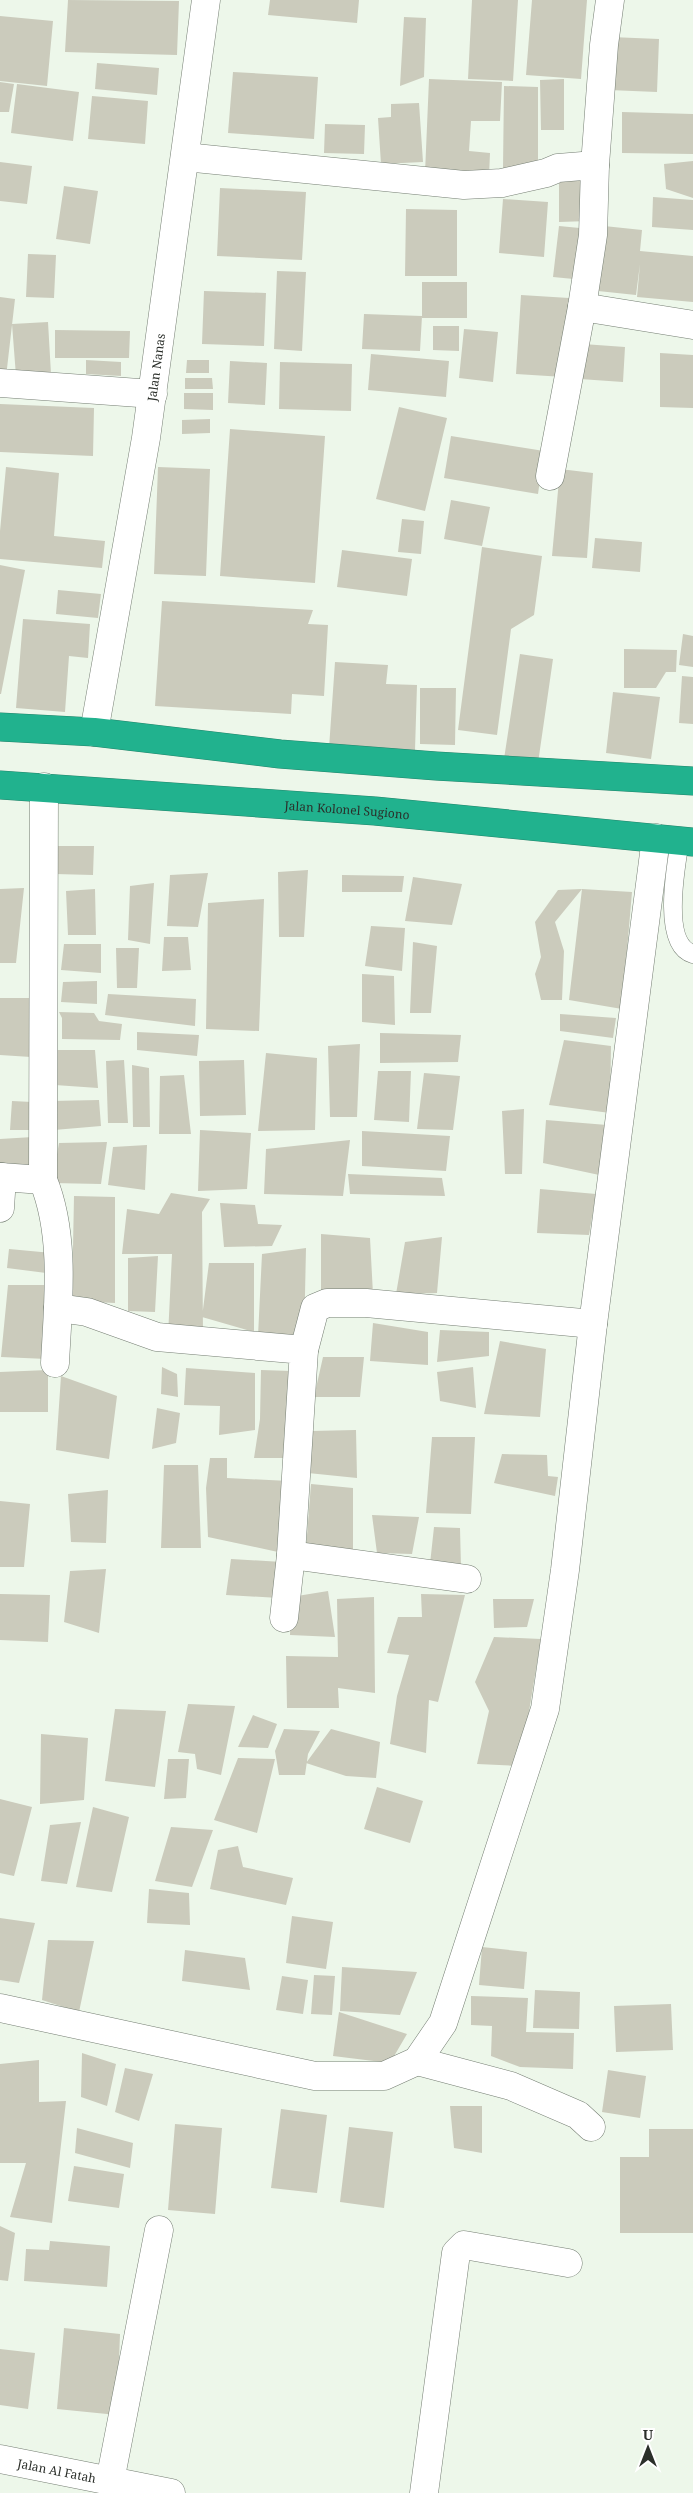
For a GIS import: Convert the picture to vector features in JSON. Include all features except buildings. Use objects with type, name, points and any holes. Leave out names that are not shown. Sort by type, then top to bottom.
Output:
[{"type":"highway","points":[[0,727],[94,732],[280,754],[436,766],[693,781]]},
{"type":"highway","name":"Jalan Kolonel Sugiono","points":[[0,785],[375,811],[676,841]]},
{"type":"street","name":"Jalan Nanas","points":[[94,732],[152,394],[206,0]]},
{"type":"street","points":[[550,476],[582,307],[593,235],[595,165],[604,45],[610,0]]},
{"type":"street","points":[[185,157],[464,185],[502,183],[546,173],[558,168],[595,165]]},
{"type":"street","points":[[582,307],[693,325]]},
{"type":"street","points":[[0,383],[152,394]]},
{"type":"street","points":[[44,787],[43,1180],[55,1214],[58,1308],[55,1363]]},
{"type":"street","points":[[0,2008],[315,2076],[384,2076],[418,2061],[443,2023],[545,1709],[565,1570],[593,1324],[676,841]]},
{"type":"street","points":[[0,1208],[1,1177],[43,1180]]},
{"type":"street","points":[[284,1618],[291,1555],[304,1350],[315,1308],[327,1303],[366,1303],[593,1324]]},
{"type":"street","points":[[58,1308],[87,1312],[157,1337],[304,1350]]},
{"type":"street","points":[[291,1555],[467,1580]]},
{"type":"street","points":[[418,2061],[511,2086],[578,2115],[591,2127]]},
{"type":"street","points":[[110,2481],[159,2230]]},
{"type":"street","points":[[424,2493],[456,2253],[464,2245],[568,2263]]},
{"type":"street","name":"Jalan Al Fatah","points":[[0,2459],[171,2493]]},
{"type":"lane","points":[[676,841],[674,886],[676,933],[680,944],[689,953],[693,954]]}]
